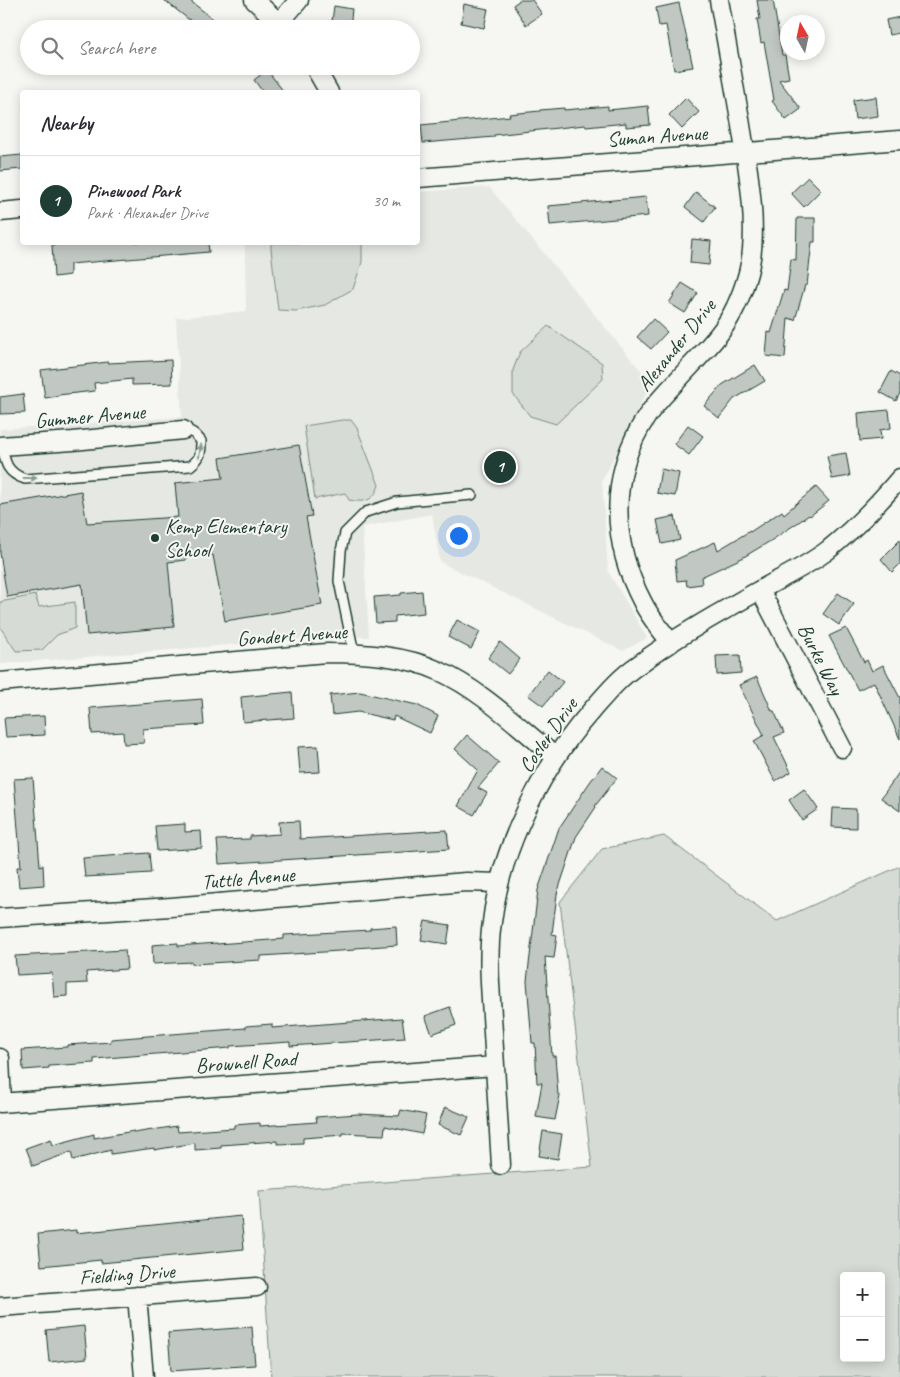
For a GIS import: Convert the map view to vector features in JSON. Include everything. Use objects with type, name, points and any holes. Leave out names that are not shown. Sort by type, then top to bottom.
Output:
[{"type":"street","points":[[254,0],[277,20]]},
{"type":"street","points":[[286,20],[299,0]]},
{"type":"street","name":"Alexander Drive","points":[[671,643],[644,605],[624,560],[619,535],[619,487],[624,464],[632,442],[647,415],[719,335],[732,315],[742,294],[749,271],[753,246],[752,204],[719,0]]},
{"type":"street","points":[[319,75],[328,90]]},
{"type":"street","name":"Suman Avenue","points":[[420,178],[900,140]]},
{"type":"street","points":[[0,212],[20,210]]},
{"type":"street","name":"Gummer Avenue","points":[[1,446],[183,430]]},
{"type":"street","name":"Cosler Drive","points":[[501,1165],[490,982],[489,954],[492,922],[499,883],[506,859],[538,787],[578,726],[610,690],[636,666],[671,643],[760,590],[795,572],[827,551],[878,504],[900,478]]},
{"type":"street","name":"Burke Way","points":[[760,590],[842,748]]},
{"type":"street","name":"Gondert Avenue","points":[[0,682],[326,653],[354,653],[387,657],[416,663],[437,670],[454,679],[484,698],[556,757]]},
{"type":"street","name":"Tuttle Avenue","points":[[0,918],[161,908],[466,882],[499,883]]},
{"type":"street","points":[[0,1058],[1,1103]]},
{"type":"street","name":"Brownell Road","points":[[1,1103],[495,1066]]},
{"type":"street","name":"Fielding Drive","points":[[0,1307],[257,1287]]},
{"type":"street","points":[[137,1296],[144,1377]]},
{"type":"lane","points":[[1,446],[10,471],[16,476],[25,479],[190,466],[198,461],[201,441],[196,434],[189,430],[183,430]]},
{"type":"lane","points":[[354,653],[339,581],[340,551],[345,533],[366,512],[396,502],[472,495]]},
{"type":"shaded area","points":[[489,187],[651,383],[602,481],[608,571],[647,638],[623,651],[440,562],[432,514],[362,527],[369,637],[339,636],[0,664],[0,429],[182,417],[176,318],[246,311],[245,245],[420,245],[420,192]]},
{"type":"shaded area","points":[[271,245],[362,245],[362,262],[353,289],[325,305],[296,311],[278,310]]},
{"type":"shaded area","points":[[548,326],[602,363],[603,379],[556,424],[530,416],[513,394],[513,370],[520,352]]},
{"type":"shaded area","points":[[351,420],[357,428],[379,485],[372,498],[368,500],[349,500],[345,493],[315,499],[304,426]]},
{"type":"shaded area","points":[[35,595],[39,607],[75,602],[75,628],[57,635],[42,650],[16,651],[0,627],[0,602]]},
{"type":"shaded area","points":[[664,836],[777,921],[900,866],[900,1377],[271,1377],[259,1191],[592,1167],[560,902],[602,849]]},
{"type":"building","points":[[164,0],[189,0],[215,20],[190,20]]},
{"type":"building","points":[[520,0],[532,0],[542,14],[526,25],[513,5]]},
{"type":"building","points":[[757,0],[773,0],[780,43],[780,60],[786,60],[789,78],[779,80],[801,109],[786,120],[772,101],[774,100],[764,42],[761,43],[757,19],[760,19]]},
{"type":"building","points":[[679,3],[693,67],[674,70],[666,25],[659,26],[656,8]]},
{"type":"building","points":[[464,4],[488,9],[484,28],[461,23]]},
{"type":"building","points":[[334,6],[352,9],[351,20],[332,20]]},
{"type":"building","points":[[900,17],[900,33],[889,35],[886,20]]},
{"type":"building","points":[[260,75],[271,75],[282,90],[262,90],[254,80]]},
{"type":"building","points":[[876,97],[878,116],[855,119],[853,100]]},
{"type":"building","points":[[686,98],[699,112],[682,129],[669,115]]},
{"type":"building","points":[[608,106],[608,110],[648,106],[650,125],[626,127],[626,123],[586,127],[585,125],[494,135],[494,137],[423,143],[421,125],[510,116],[509,114],[540,110]]},
{"type":"building","points":[[20,155],[20,169],[0,171],[0,157]]},
{"type":"building","points":[[808,177],[821,190],[804,207],[791,193]]},
{"type":"building","points":[[696,192],[715,207],[704,222],[685,207]]},
{"type":"building","points":[[646,197],[648,216],[550,225],[548,206]]},
{"type":"building","points":[[797,218],[815,218],[815,242],[812,242],[807,285],[805,285],[795,320],[788,318],[785,358],[766,356],[768,332],[771,333],[784,290],[787,291],[791,259],[796,260]]},
{"type":"building","points":[[692,239],[711,241],[709,265],[690,263]]},
{"type":"building","points":[[52,245],[208,245],[209,252],[70,264],[70,275],[54,277]]},
{"type":"building","points":[[682,283],[698,293],[685,313],[669,303]]},
{"type":"building","points":[[653,319],[667,332],[651,349],[637,337]]},
{"type":"building","points":[[171,360],[172,384],[132,385],[132,379],[94,383],[95,391],[45,398],[41,370],[108,362]]},
{"type":"building","points":[[755,365],[765,381],[734,399],[719,418],[704,406],[722,385]]},
{"type":"building","points":[[891,371],[900,376],[900,393],[896,401],[880,392]]},
{"type":"building","points":[[23,394],[25,413],[0,414],[0,397]]},
{"type":"building","points":[[889,410],[891,428],[880,430],[881,439],[860,441],[858,413]]},
{"type":"building","points":[[688,425],[703,436],[689,455],[674,444]]},
{"type":"building","name":"Kemp Elementary School","points":[[299,445],[312,516],[306,517],[322,605],[225,621],[213,555],[186,557],[186,560],[168,562],[174,627],[87,635],[82,584],[7,597],[0,553],[0,505],[81,491],[87,523],[178,517],[175,483],[223,478],[220,458]]},
{"type":"building","points":[[846,453],[850,476],[832,479],[827,456]]},
{"type":"building","points":[[661,469],[679,473],[675,496],[657,493]]},
{"type":"building","points":[[816,487],[829,501],[810,516],[742,558],[701,577],[702,584],[687,586],[686,580],[677,581],[675,560],[715,542],[718,550],[782,511],[784,514]]},
{"type":"building","points":[[675,516],[680,540],[662,544],[657,520]]},
{"type":"building","points":[[900,540],[900,564],[892,572],[881,559]]},
{"type":"building","points":[[422,591],[424,613],[395,616],[395,622],[376,623],[374,597]]},
{"type":"building","points":[[838,593],[854,604],[839,625],[823,614]]},
{"type":"building","points":[[457,620],[480,632],[471,649],[448,637]]},
{"type":"building","points":[[846,628],[864,662],[867,660],[872,671],[883,665],[900,698],[900,739],[874,682],[858,690],[829,636]]},
{"type":"building","points":[[500,642],[520,659],[508,674],[488,658]]},
{"type":"building","points":[[740,655],[741,673],[717,675],[716,656]]},
{"type":"building","points":[[548,670],[563,682],[543,706],[528,695]]},
{"type":"building","points":[[757,677],[784,733],[774,737],[791,772],[775,781],[754,741],[764,735],[739,685]]},
{"type":"building","points":[[292,692],[294,718],[243,722],[241,697]]},
{"type":"building","points":[[360,692],[417,705],[438,716],[430,733],[394,716],[393,720],[358,712],[332,715],[330,695]]},
{"type":"building","points":[[202,699],[204,725],[143,729],[144,743],[124,744],[123,732],[92,734],[90,708]]},
{"type":"building","points":[[44,716],[45,735],[6,737],[4,718]]},
{"type":"building","points":[[467,735],[499,763],[478,788],[487,793],[474,815],[458,806],[478,770],[455,749]]},
{"type":"building","points":[[318,746],[320,772],[300,773],[298,747]]},
{"type":"building","points":[[602,766],[617,778],[595,806],[576,837],[557,894],[552,934],[557,935],[554,958],[545,957],[552,1056],[555,1056],[558,1095],[560,1095],[555,1120],[536,1117],[542,1083],[537,1083],[535,1043],[532,1043],[527,981],[538,890],[559,828]]},
{"type":"building","points":[[900,771],[900,811],[881,798]]},
{"type":"building","points":[[33,778],[40,866],[43,865],[44,885],[19,887],[17,867],[21,867],[14,779]]},
{"type":"building","points":[[804,789],[818,809],[802,820],[789,800]]},
{"type":"building","points":[[833,808],[856,809],[856,828],[832,827]]},
{"type":"building","points":[[299,821],[300,839],[447,830],[449,849],[219,864],[217,840],[250,839],[250,836],[280,834],[279,822]]},
{"type":"building","points":[[185,824],[185,832],[201,831],[202,848],[157,851],[155,826]]},
{"type":"building","points":[[149,853],[151,873],[85,877],[83,858]]},
{"type":"building","points":[[425,921],[450,925],[447,944],[421,940]]},
{"type":"building","points":[[396,926],[397,945],[355,948],[355,950],[261,956],[261,960],[153,964],[152,945],[178,943],[178,946],[284,939],[284,935],[370,930],[370,928]]},
{"type":"building","points":[[125,950],[127,969],[86,972],[87,983],[67,984],[67,996],[54,997],[52,973],[17,975],[15,956]]},
{"type":"building","points":[[450,1007],[456,1025],[432,1034],[425,1016]]},
{"type":"building","points":[[402,1018],[405,1038],[290,1046],[290,1042],[230,1046],[230,1048],[94,1059],[94,1063],[23,1070],[22,1050],[111,1042],[111,1039],[246,1028],[246,1026],[272,1024],[272,1028]]},
{"type":"building","points":[[445,1107],[469,1117],[461,1135],[438,1125]]},
{"type":"building","points":[[401,1110],[426,1115],[422,1134],[385,1126],[384,1135],[343,1133],[343,1135],[303,1138],[303,1143],[277,1144],[277,1141],[221,1145],[221,1148],[195,1150],[195,1143],[154,1150],[154,1148],[111,1154],[111,1150],[73,1160],[71,1152],[33,1166],[26,1148],[51,1139],[53,1145],[94,1134],[94,1138],[177,1126],[178,1132],[234,1128],[234,1125],[260,1123],[260,1126],[317,1122],[316,1117],[358,1114],[399,1116]]},
{"type":"building","points":[[543,1131],[562,1134],[558,1159],[539,1156]]},
{"type":"building","points":[[241,1216],[244,1249],[101,1263],[101,1260],[41,1266],[38,1234],[76,1230],[76,1233]]},
{"type":"building","points":[[84,1326],[87,1358],[49,1362],[46,1330]]},
{"type":"building","points":[[252,1327],[255,1365],[171,1371],[168,1333]]},
{"type":"place","name":"Pinewood Park","points":[[500,467]]},
{"type":"place","name":"Kemp Elementary School","points":[[155,538]]}]
